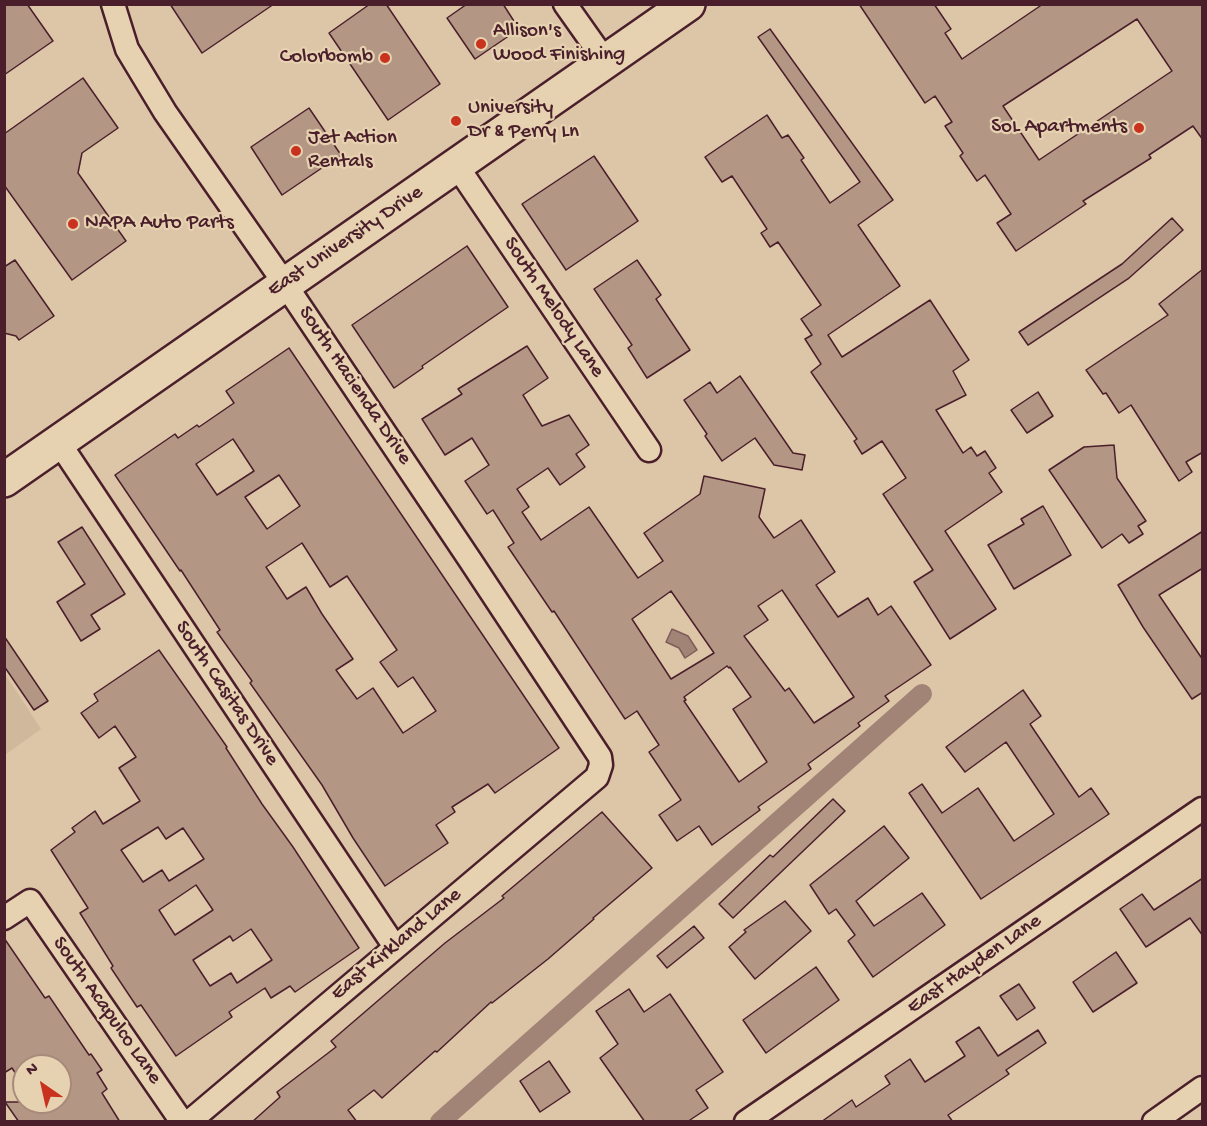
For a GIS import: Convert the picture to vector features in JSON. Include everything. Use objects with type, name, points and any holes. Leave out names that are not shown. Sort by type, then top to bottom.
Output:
[{"type":"main road","name":"East University Drive","points":[[4,480],[688,4]]},
{"type":"street","name":"South Hacienda Drive","points":[[113,4],[127,49],[165,112],[285,284],[600,757],[601,765]]},
{"type":"street","points":[[566,4],[606,62]]},
{"type":"street","name":"South Melody Lane","points":[[456,166],[649,450]]},
{"type":"street","name":"South Casitas Drive","points":[[58,441],[395,947]]},
{"type":"street","name":"East Kirkland Lane","points":[[189,1122],[597,777],[601,765]]},
{"type":"street","name":"East Hayden Lane","points":[[747,1122],[1203,809]]},
{"type":"street","name":"South Acapulco Lane","points":[[4,918],[30,901],[183,1122]]},
{"type":"street","points":[[1154,1122],[1203,1088]]},
{"type":"shaded area","points":[[672,629],[688,636],[697,650],[685,658],[679,648],[666,642]]},
{"type":"shaded area","points":[[5,674],[41,729],[4,755]]},
{"type":"building","points":[[4,4],[27,4],[53,41],[4,75]]},
{"type":"building","points":[[170,4],[274,4],[202,53]]},
{"type":"building","name":"Colorbomb","points":[[370,4],[386,4],[440,84],[388,120],[329,33]]},
{"type":"building","name":"Allison's Wood Finishing","points":[[467,4],[503,4],[519,29],[475,59],[447,18]]},
{"type":"building","name":"SoL Apartments","points":[[859,4],[934,4],[951,29],[945,33],[962,59],[1043,4],[1203,4],[1203,140],[1193,126],[1149,155],[1151,158],[1083,201],[1086,204],[1016,251],[997,223],[1011,214],[985,175],[977,181],[960,156],[963,153],[945,126],[952,122],[935,96],[925,103]],"holes":[[[1137,19],[1172,71],[1039,160],[1003,106]]]},
{"type":"building","points":[[770,29],[893,200],[858,225],[900,286],[828,335],[842,357],[930,300],[969,360],[953,371],[966,395],[936,410],[963,453],[971,447],[977,456],[985,451],[996,468],[989,473],[1002,492],[945,531],[996,609],[950,639],[914,582],[933,570],[883,494],[906,478],[882,441],[862,454],[854,441],[857,439],[811,372],[821,364],[805,339],[812,335],[801,319],[821,305],[778,242],[770,247],[761,233],[767,229],[732,176],[722,182],[705,157],[767,115],[782,138],[788,135],[804,158],[801,160],[830,203],[860,182],[758,37]]},
{"type":"building","points":[[83,78],[118,128],[82,153],[78,173],[126,241],[72,280],[4,185],[4,134]]},
{"type":"building","name":"Jet Action Rentals","points":[[309,108],[341,155],[282,195],[251,147]]},
{"type":"building","points":[[594,156],[638,221],[566,270],[522,204]]},
{"type":"building","points":[[1172,218],[1183,230],[1129,278],[1028,345],[1019,332],[1122,264]]},
{"type":"building","points":[[467,246],[508,307],[394,388],[352,325]]},
{"type":"building","points":[[15,260],[54,316],[19,340],[16,336],[4,333],[4,267]]},
{"type":"building","points":[[637,260],[661,295],[656,299],[690,350],[647,378],[628,348],[632,345],[594,289]]},
{"type":"building","points":[[1203,269],[1203,452],[1186,462],[1192,472],[1179,481],[1131,405],[1119,413],[1106,393],[1103,394],[1086,370],[1168,315],[1159,304]]},
{"type":"building","points":[[527,346],[548,378],[523,395],[542,426],[569,415],[589,445],[576,454],[585,467],[560,485],[548,468],[517,489],[529,507],[522,512],[541,540],[589,507],[638,578],[663,561],[644,533],[700,494],[704,476],[765,489],[759,517],[774,538],[801,520],[835,572],[816,585],[838,617],[868,598],[878,615],[891,606],[931,665],[885,696],[889,701],[858,723],[860,726],[808,764],[811,769],[758,807],[760,810],[712,845],[699,826],[677,841],[659,815],[681,800],[649,752],[659,745],[637,711],[625,719],[554,611],[552,612],[508,547],[514,543],[493,510],[487,514],[465,481],[489,465],[472,438],[445,455],[422,419],[462,394],[458,389]],"holes":[[[782,590],[854,697],[814,723],[789,688],[785,691],[744,636],[768,620],[758,606]],[[671,591],[714,653],[671,679],[632,619]],[[727,666],[730,667],[751,697],[733,709],[767,762],[739,782],[684,701],[686,700],[684,697]]]},
{"type":"building","points":[[289,348],[559,748],[495,793],[488,784],[452,807],[455,812],[436,825],[448,843],[385,886],[322,785],[217,632],[220,630],[181,570],[115,475],[175,434],[178,438],[197,425],[199,427],[234,403],[226,391]],"holes":[[[233,439],[254,471],[217,495],[196,464]],[[279,475],[300,506],[267,529],[245,497]],[[302,543],[330,587],[347,576],[397,650],[380,662],[398,687],[413,677],[436,711],[403,733],[373,688],[357,699],[336,670],[353,659],[306,587],[287,599],[266,567]]]},
{"type":"building","points":[[740,376],[793,453],[805,455],[802,470],[774,465],[755,438],[722,461],[705,436],[707,434],[684,400],[710,382],[717,393]]},
{"type":"building","points":[[1038,392],[1053,416],[1027,433],[1011,410]]},
{"type":"building","points":[[1114,445],[1117,478],[1146,521],[1138,526],[1143,534],[1129,543],[1122,534],[1102,548],[1049,470],[1084,447]]},
{"type":"building","points":[[1043,506],[1071,555],[1014,589],[988,545],[1024,524],[1021,519]]},
{"type":"building","points":[[82,527],[125,594],[91,615],[100,629],[81,641],[57,602],[85,584],[58,542]]},
{"type":"building","points":[[1203,531],[1203,568],[1159,595],[1203,660],[1203,692],[1192,699],[1143,627],[1118,585]]},
{"type":"building","points":[[4,636],[48,701],[34,710],[4,666]]},
{"type":"building","points":[[159,650],[227,747],[262,804],[359,948],[295,992],[290,986],[271,998],[265,988],[229,1012],[232,1017],[176,1056],[141,1005],[137,1007],[111,968],[113,966],[80,913],[88,908],[51,850],[75,832],[72,828],[95,811],[103,824],[140,801],[119,768],[136,757],[115,726],[99,738],[81,713],[98,701],[94,694]],"holes":[[[158,827],[166,839],[183,828],[204,859],[169,881],[162,870],[143,882],[121,850]],[[196,885],[213,910],[175,935],[159,910]],[[251,929],[272,960],[237,983],[231,973],[210,986],[193,960],[230,936],[233,941]]]},
{"type":"building","points":[[1023,690],[1041,716],[1030,724],[1079,797],[1091,788],[1109,814],[981,899],[909,793],[922,784],[942,813],[978,788],[1014,841],[1054,814],[1006,742],[965,772],[946,747]]},
{"type":"building","points":[[833,799],[845,811],[733,918],[719,904],[770,855],[773,857]]},
{"type":"building","points":[[602,812],[652,868],[548,959],[491,1002],[437,1052],[435,1051],[382,1098],[374,1090],[348,1110],[357,1122],[252,1122],[280,1097],[277,1092],[336,1047],[331,1041],[445,943],[504,898],[502,896]]},
{"type":"building","points":[[884,826],[909,858],[856,901],[874,926],[922,893],[945,925],[873,977],[848,941],[855,935],[836,909],[829,914],[810,885]]},
{"type":"building","points":[[1203,878],[1203,936],[1190,918],[1146,947],[1120,909],[1142,894],[1154,910]]},
{"type":"building","points":[[785,901],[811,931],[755,979],[729,947],[746,932],[744,930]]},
{"type":"building","points":[[694,926],[704,938],[667,968],[657,956]]},
{"type":"building","points":[[4,938],[45,998],[49,996],[89,1055],[91,1054],[102,1070],[97,1073],[107,1089],[102,1093],[120,1122],[19,1122],[13,1114],[72,1114],[72,1054],[12,1054],[12,1068],[4,1073]]},
{"type":"building","points":[[1116,952],[1137,983],[1093,1012],[1073,982]]},
{"type":"building","points":[[816,967],[839,1000],[766,1053],[743,1020]]},
{"type":"building","points":[[1019,984],[1035,1008],[1017,1020],[1000,996]]},
{"type":"building","points":[[629,989],[644,1012],[670,994],[723,1072],[696,1090],[708,1108],[687,1122],[645,1122],[600,1058],[618,1044],[596,1011]]},
{"type":"building","points":[[979,1027],[998,1056],[1038,1030],[1046,1043],[1006,1070],[1009,1074],[948,1115],[953,1122],[821,1122],[852,1100],[856,1107],[890,1084],[885,1076],[910,1059],[925,1082],[965,1056],[956,1042]]},
{"type":"building","points":[[549,1061],[570,1092],[540,1112],[520,1081]]},
{"type":"building","points":[[5,1102],[12,1102],[12,1112]]},
{"type":"waterway","points":[[440,1122],[922,694]]},
{"type":"place","name":"Allison's Wood Finishing","points":[[481,44]]},
{"type":"place","name":"Colorbomb","points":[[385,58]]},
{"type":"place","name":"University Dr & Perry Ln","points":[[456,121]]},
{"type":"place","name":"SoL Apartments","points":[[1139,128]]},
{"type":"place","name":"Jet Action Rentals","points":[[296,151]]},
{"type":"place","name":"NAPA Auto Parts","points":[[73,224]]}]
